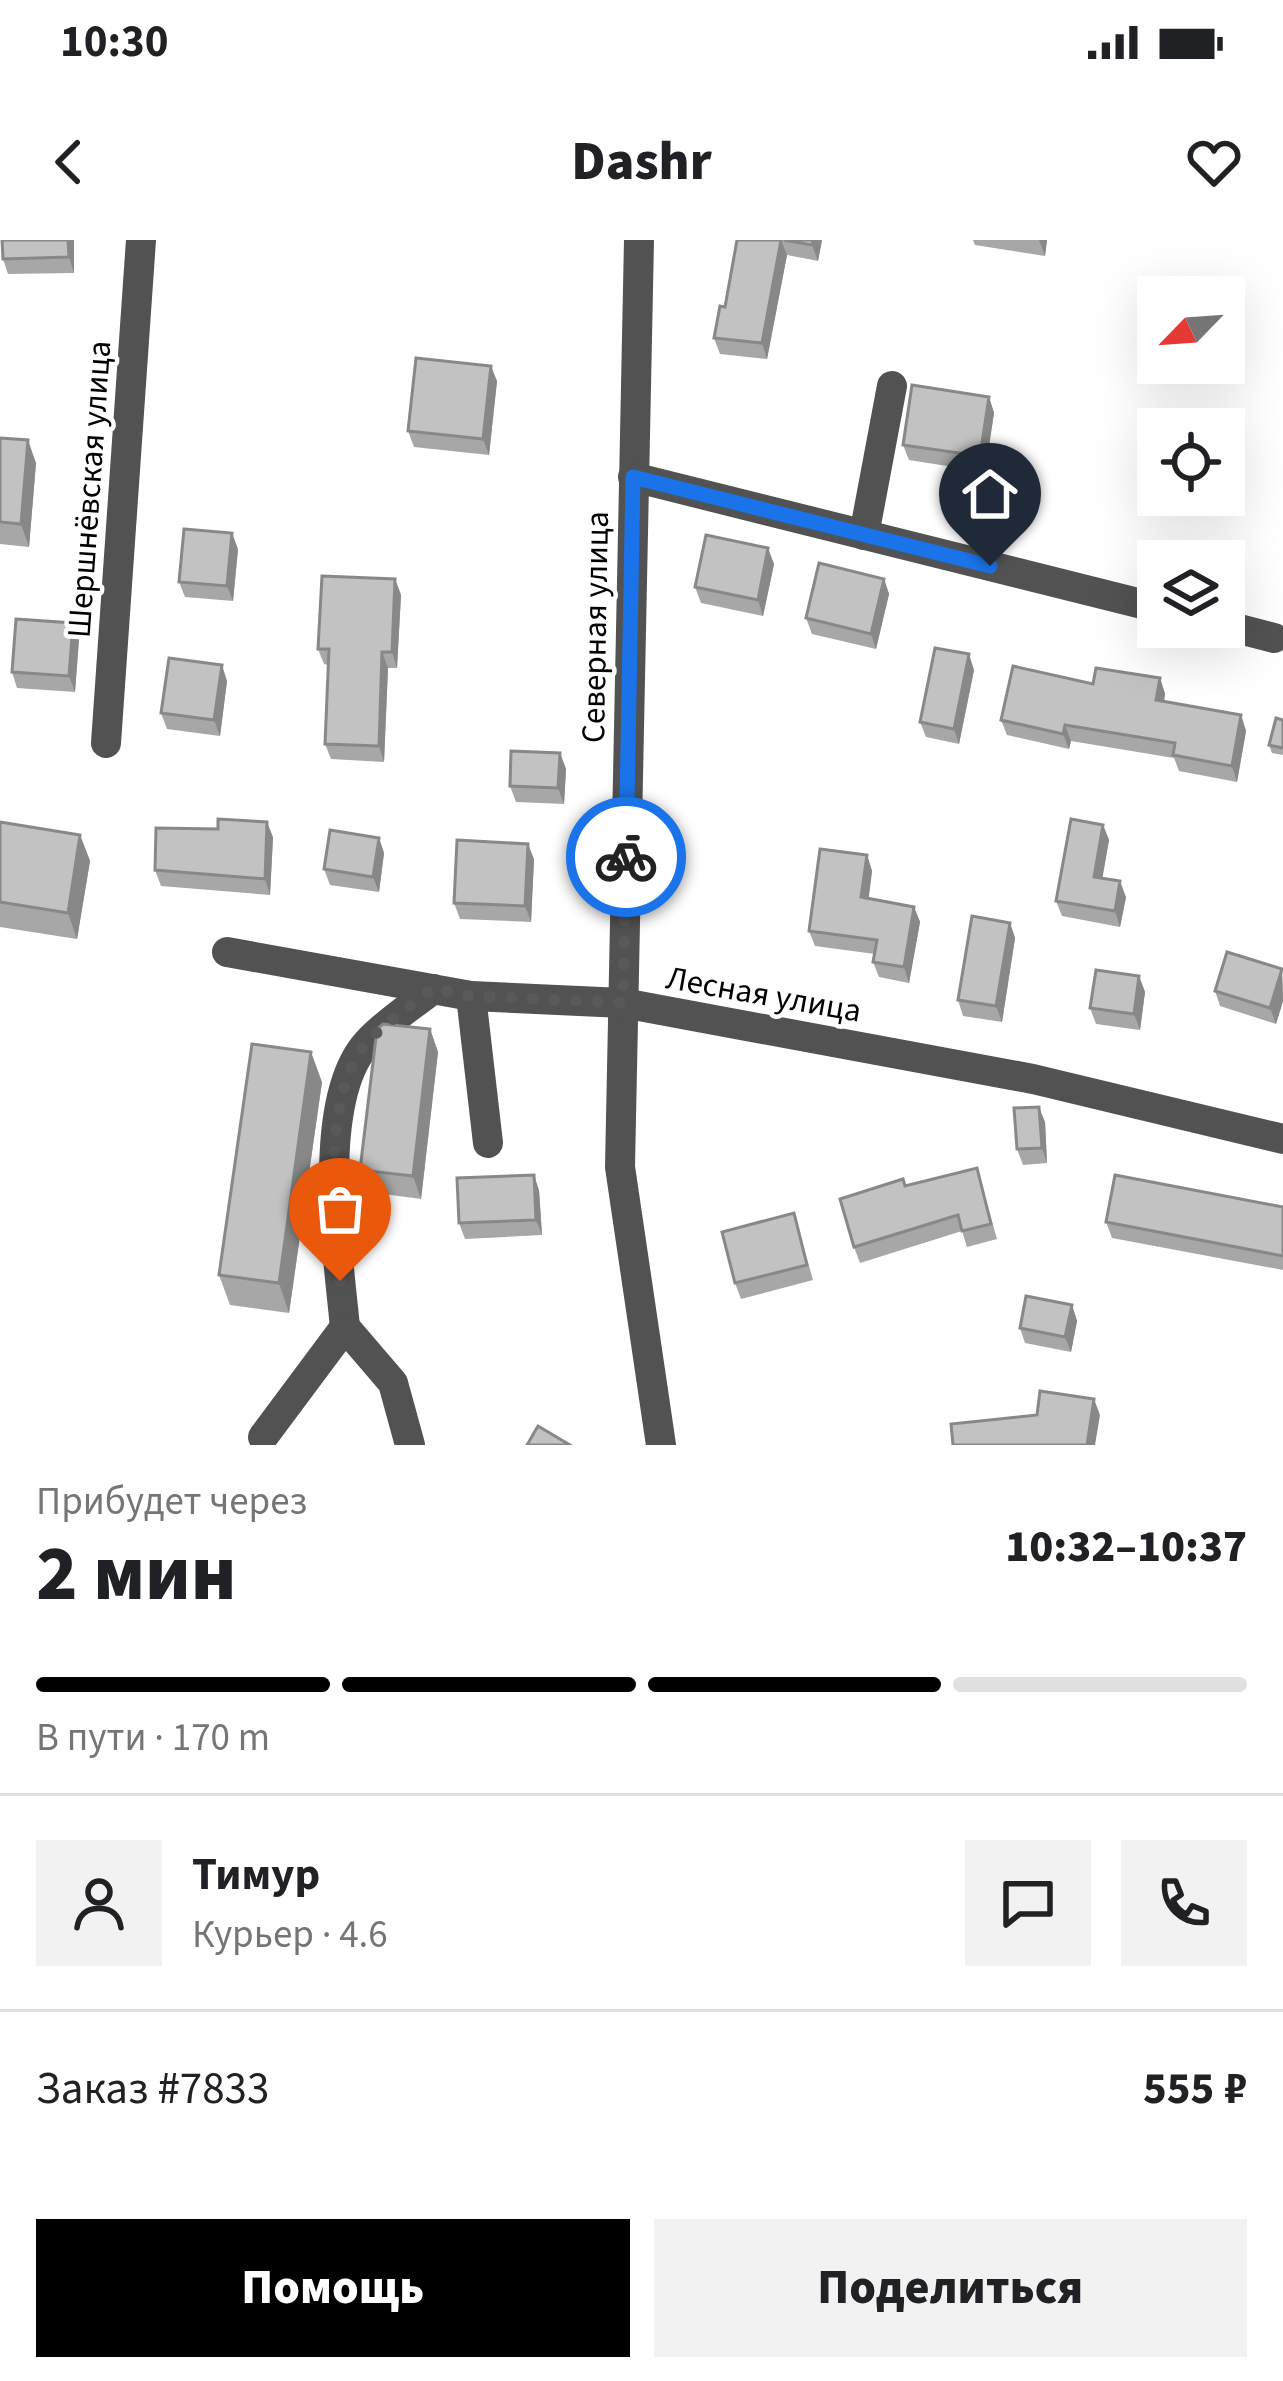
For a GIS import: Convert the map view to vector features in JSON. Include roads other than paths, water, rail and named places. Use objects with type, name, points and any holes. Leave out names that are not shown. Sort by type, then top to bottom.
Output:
[{"type":"street","name":"Шершнёвская улица","points":[[106,743],[141,240]]},
{"type":"street","name":"Северная улица","points":[[639,240],[620,1167],[662,1445]]},
{"type":"street","points":[[864,535],[892,386]]},
{"type":"street","points":[[633,477],[1137,603]]},
{"type":"street","points":[[1245,630],[1274,638]]},
{"type":"street","name":"Лесная улица","points":[[227,952],[471,996],[623,1003],[1033,1078],[1283,1139]]},
{"type":"street","points":[[410,1445],[393,1383],[345,1327],[332,1188],[341,1104],[364,1045],[433,988]]},
{"type":"street","points":[[471,996],[488,1143]]},
{"type":"street","points":[[263,1437],[345,1327]]}]
